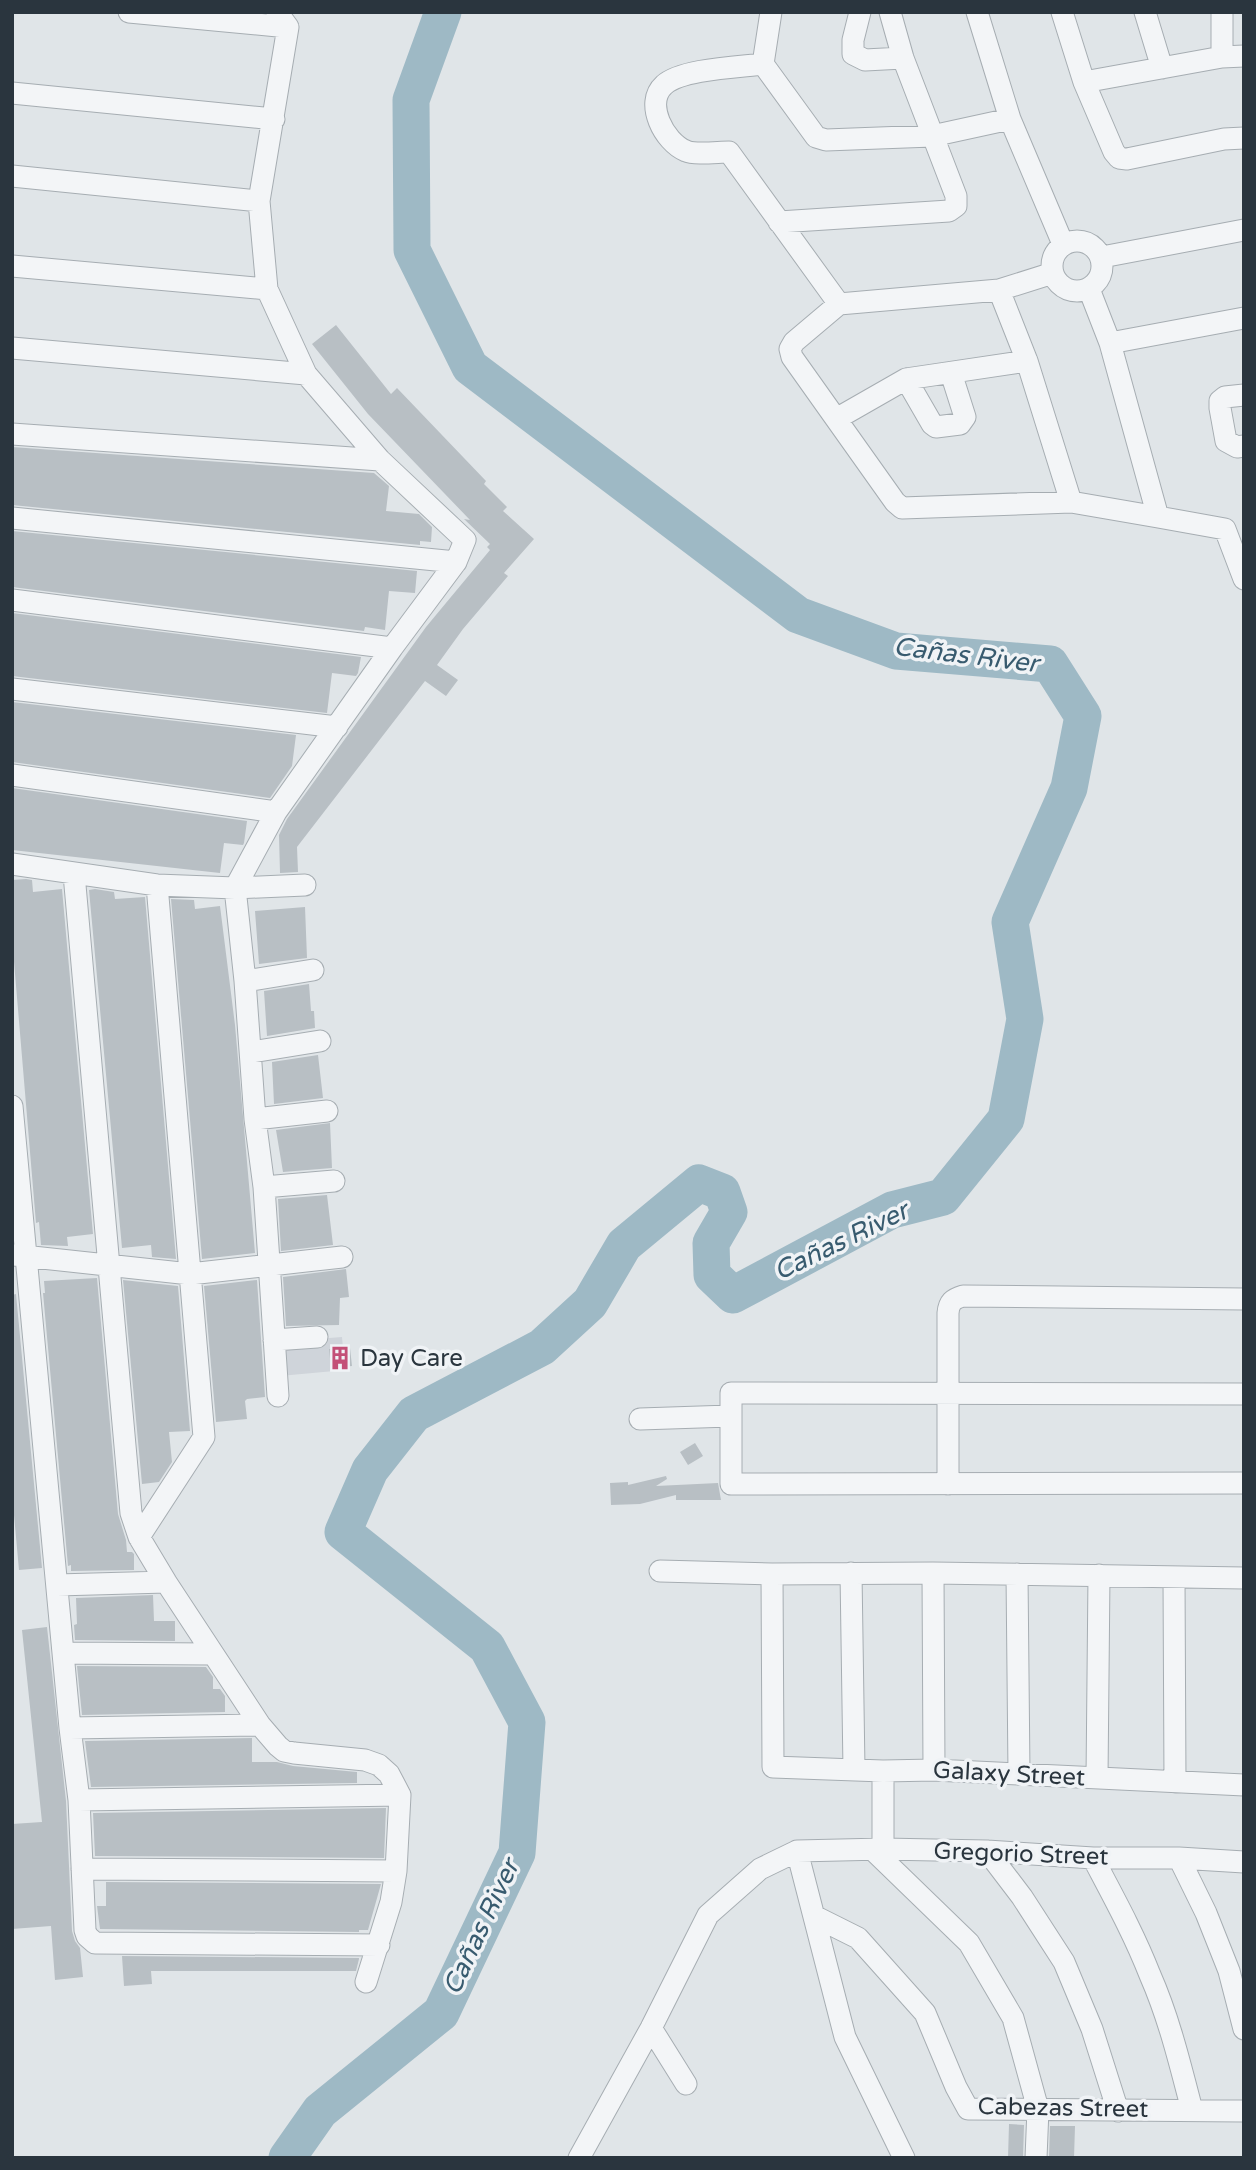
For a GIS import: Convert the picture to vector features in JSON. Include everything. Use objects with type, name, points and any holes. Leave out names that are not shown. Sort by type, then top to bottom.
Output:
[{"type":"street","points":[[130,12],[283,20],[274,119],[259,201],[267,289],[306,373],[380,460],[465,540],[456,562],[276,812],[235,888],[264,1187],[278,1396]]},
{"type":"street","points":[[771,12],[763,64],[816,137],[826,140],[932,136],[1010,119]]},
{"type":"street","points":[[860,12],[853,40],[853,54],[865,60],[903,58]]},
{"type":"street","points":[[779,222],[949,211],[956,206],[956,196],[903,58],[890,12]]},
{"type":"street","points":[[977,12],[1010,119],[1063,244]]},
{"type":"street","points":[[1062,12],[1084,82],[1119,158],[1127,159],[1224,139],[1244,138]]},
{"type":"street","points":[[1144,12],[1162,68]]},
{"type":"street","points":[[1084,82],[1233,57],[1222,12]]},
{"type":"street","points":[[763,64],[680,75],[663,86],[655,106],[660,124],[673,141],[687,152],[729,152],[839,303]]},
{"type":"street","points":[[12,93],[274,119]]},
{"type":"street","points":[[12,176],[259,201]]},
{"type":"street","points":[[1102,257],[1244,230]]},
{"type":"street","points":[[1071,241],[1089,243],[1102,257],[1101,275],[1089,289],[1071,291],[1056,280],[1053,273],[1053,257],[1063,244],[1071,241]]},
{"type":"street","points":[[12,266],[267,289]]},
{"type":"street","points":[[1053,273],[999,290],[839,303],[794,342],[790,349],[792,357],[895,502],[902,508],[1071,502],[1234,528],[1244,579]]},
{"type":"street","points":[[1089,289],[1110,343],[1158,517]]},
{"type":"street","points":[[999,290],[1027,361],[1071,502]]},
{"type":"street","points":[[1110,343],[1244,318]]},
{"type":"street","points":[[12,348],[306,373]]},
{"type":"street","points":[[836,419],[905,379],[1027,361]]},
{"type":"street","points":[[905,379],[932,424],[936,427],[960,424],[965,417],[951,373]]},
{"type":"street","points":[[1244,395],[1225,397],[1220,401],[1226,441],[1237,447],[1244,446]]},
{"type":"street","points":[[12,434],[380,460]]},
{"type":"street","points":[[12,518],[456,562]]},
{"type":"street","points":[[12,600],[392,648]]},
{"type":"street","points":[[12,689],[337,727]]},
{"type":"street","points":[[12,775],[276,812]]},
{"type":"street","points":[[12,864],[157,885],[235,888],[305,885]]},
{"type":"street","points":[[74,874],[131,1513],[139,1537],[211,1654],[260,1725],[284,1751],[365,1760],[379,1765],[389,1774],[400,1795],[396,1871],[391,1902],[366,1982]]},
{"type":"street","points":[[139,1537],[204,1437],[157,885]]},
{"type":"street","points":[[245,981],[313,970]]},
{"type":"street","points":[[251,1052],[320,1041]]},
{"type":"street","points":[[12,1106],[19,1256],[79,1800],[87,1937],[95,1943],[379,1945]]},
{"type":"street","points":[[256,1119],[327,1111]]},
{"type":"street","points":[[264,1187],[334,1181]]},
{"type":"street","points":[[19,1256],[190,1274],[342,1257]]},
{"type":"street","points":[[948,1484],[948,1313],[949,1305],[954,1299],[963,1296],[1244,1298]]},
{"type":"street","points":[[274,1340],[317,1337]]},
{"type":"street","points":[[1244,1394],[731,1393],[730,1416],[732,1484],[1244,1483]]},
{"type":"street","points":[[639,1419],[730,1416]]},
{"type":"street","points":[[660,1571],[1244,1578]]},
{"type":"street","points":[[851,1573],[854,1770]]},
{"type":"street","points":[[933,1573],[934,1770]]},
{"type":"street","name":"Galaxy Street","points":[[772,1574],[773,1767],[934,1770],[1244,1785]]},
{"type":"street","points":[[1017,1574],[1019,1774]]},
{"type":"street","points":[[1097,1778],[1099,1575]]},
{"type":"street","points":[[1174,1577],[1175,1782]]},
{"type":"street","points":[[57,1585],[166,1583]]},
{"type":"street","points":[[64,1653],[211,1654]]},
{"type":"street","points":[[70,1728],[260,1725]]},
{"type":"street","points":[[883,1771],[878,1849],[969,1943],[1013,2018],[1038,2109],[1036,2158]]},
{"type":"street","points":[[79,1800],[400,1795]]},
{"type":"street","points":[[579,2158],[651,2028],[708,1915],[760,1869],[797,1851],[845,2037],[904,2158]]},
{"type":"street","name":"Gregorio Street","points":[[797,1851],[987,1851],[1244,1862]]},
{"type":"street","points":[[987,1851],[1022,1897],[1064,1962],[1092,2029],[1118,2111]]},
{"type":"street","points":[[1093,1857],[1151,1975],[1174,2041],[1192,2110]]},
{"type":"street","points":[[1179,1858],[1206,1913],[1229,1971],[1244,2029]]},
{"type":"street","points":[[82,1869],[396,1871]]},
{"type":"street","name":"Cabezas Street","points":[[814,1916],[858,1938],[925,2013],[968,2109],[1244,2111]]},
{"type":"street","points":[[651,2028],[687,2084]]},
{"type":"shaded area","points":[[342,1337],[345,1370],[280,1376],[277,1342]]},
{"type":"building","points":[[336,325],[391,394],[397,388],[486,481],[484,484],[507,507],[503,511],[534,539],[504,573],[508,576],[463,629],[437,665],[458,680],[446,696],[425,681],[297,847],[298,872],[280,873],[279,835],[287,819],[426,627],[490,550],[487,547],[490,544],[464,519],[470,520],[368,414],[312,344]]},
{"type":"building","points":[[12,447],[374,473],[389,486],[386,511],[419,514],[432,527],[431,542],[420,541],[420,545],[12,505]]},
{"type":"building","points":[[12,531],[417,571],[415,593],[389,591],[385,630],[365,627],[364,631],[12,587]]},
{"type":"building","points":[[12,613],[361,657],[356,676],[332,673],[327,713],[12,676]]},
{"type":"building","points":[[12,702],[296,735],[292,766],[270,798],[12,762]]},
{"type":"building","points":[[12,788],[247,821],[244,843],[224,843],[220,873],[12,850]]},
{"type":"building","points":[[12,880],[32,880],[33,892],[62,889],[93,1234],[67,1237],[68,1246],[41,1245],[39,1222],[36,1223],[12,938]]},
{"type":"building","points":[[89,890],[114,892],[115,899],[145,897],[176,1259],[152,1257],[151,1245],[122,1248]]},
{"type":"building","points":[[171,899],[194,900],[195,909],[220,906],[235,1025],[255,1253],[202,1259]]},
{"type":"building","points":[[305,907],[307,958],[259,964],[255,911]]},
{"type":"building","points":[[309,984],[315,1028],[267,1036],[264,991]]},
{"type":"building","points":[[318,1055],[323,1098],[274,1104],[272,1062]]},
{"type":"building","points":[[330,1123],[332,1168],[283,1172],[276,1130]]},
{"type":"building","points":[[327,1195],[333,1245],[281,1251],[278,1199]]},
{"type":"building","points":[[346,1269],[349,1297],[340,1298],[339,1325],[286,1326],[283,1277]]},
{"type":"building","points":[[97,1278],[118,1514],[127,1552],[134,1554],[134,1570],[71,1571],[71,1565],[68,1566],[44,1281]]},
{"type":"building","points":[[123,1280],[178,1286],[190,1431],[169,1432],[172,1462],[159,1482],[142,1484]]},
{"type":"building","points":[[257,1280],[265,1397],[245,1401],[247,1419],[216,1422],[204,1286]]},
{"type":"building","points":[[16,1294],[42,1568],[19,1570],[12,1493],[12,1295]]},
{"type":"building","name":"Day Care","points":[[350,1348],[352,1366],[331,1368],[329,1349]]},
{"type":"building","points":[[695,1443],[703,1456],[688,1465],[680,1452]]},
{"type":"building","points":[[666,1476],[667,1479],[656,1486],[718,1483],[721,1500],[676,1500],[676,1495],[640,1504],[611,1505],[610,1483],[628,1482],[628,1485]]},
{"type":"building","points":[[153,1595],[154,1621],[175,1621],[175,1641],[75,1640],[76,1598]]},
{"type":"building","points":[[47,1627],[66,1801],[72,1931],[80,1948],[83,1977],[55,1980],[51,1926],[12,1929],[12,1824],[42,1822],[22,1630]]},
{"type":"building","points":[[77,1666],[206,1667],[213,1677],[213,1689],[220,1689],[225,1696],[225,1712],[82,1715]]},
{"type":"building","points":[[252,1738],[252,1762],[277,1762],[357,1772],[357,1783],[91,1787],[85,1741]]},
{"type":"building","points":[[386,1808],[384,1858],[95,1856],[93,1813]]},
{"type":"building","points":[[106,1882],[381,1884],[368,1930],[359,1932],[100,1929],[97,1906],[106,1906]]},
{"type":"building","points":[[122,1956],[359,1959],[356,1971],[151,1971],[152,1984],[124,1986]]},
{"type":"building","points":[[1009,2124],[1024,2125],[1023,2158],[1008,2158]]},
{"type":"building","points":[[1050,2126],[1075,2126],[1074,2158],[1049,2158]]},
{"type":"waterway","name":"Cañas River","points":[[287,2158],[320,2111],[441,2013],[517,1853],[527,1722],[487,1647],[343,1532],[370,1470],[414,1414],[542,1347],[590,1303],[624,1245],[699,1183],[722,1192],[729,1212],[711,1243],[712,1275],[733,1295],[892,1210],[943,1197],[1006,1119],[1025,1019],[1010,922],[1069,788],[1083,716],[1050,664],[896,651],[798,615],[470,367],[412,250],[411,100],[443,12]]},
{"type":"place","name":"Day Care","points":[[340,1358]]}]
